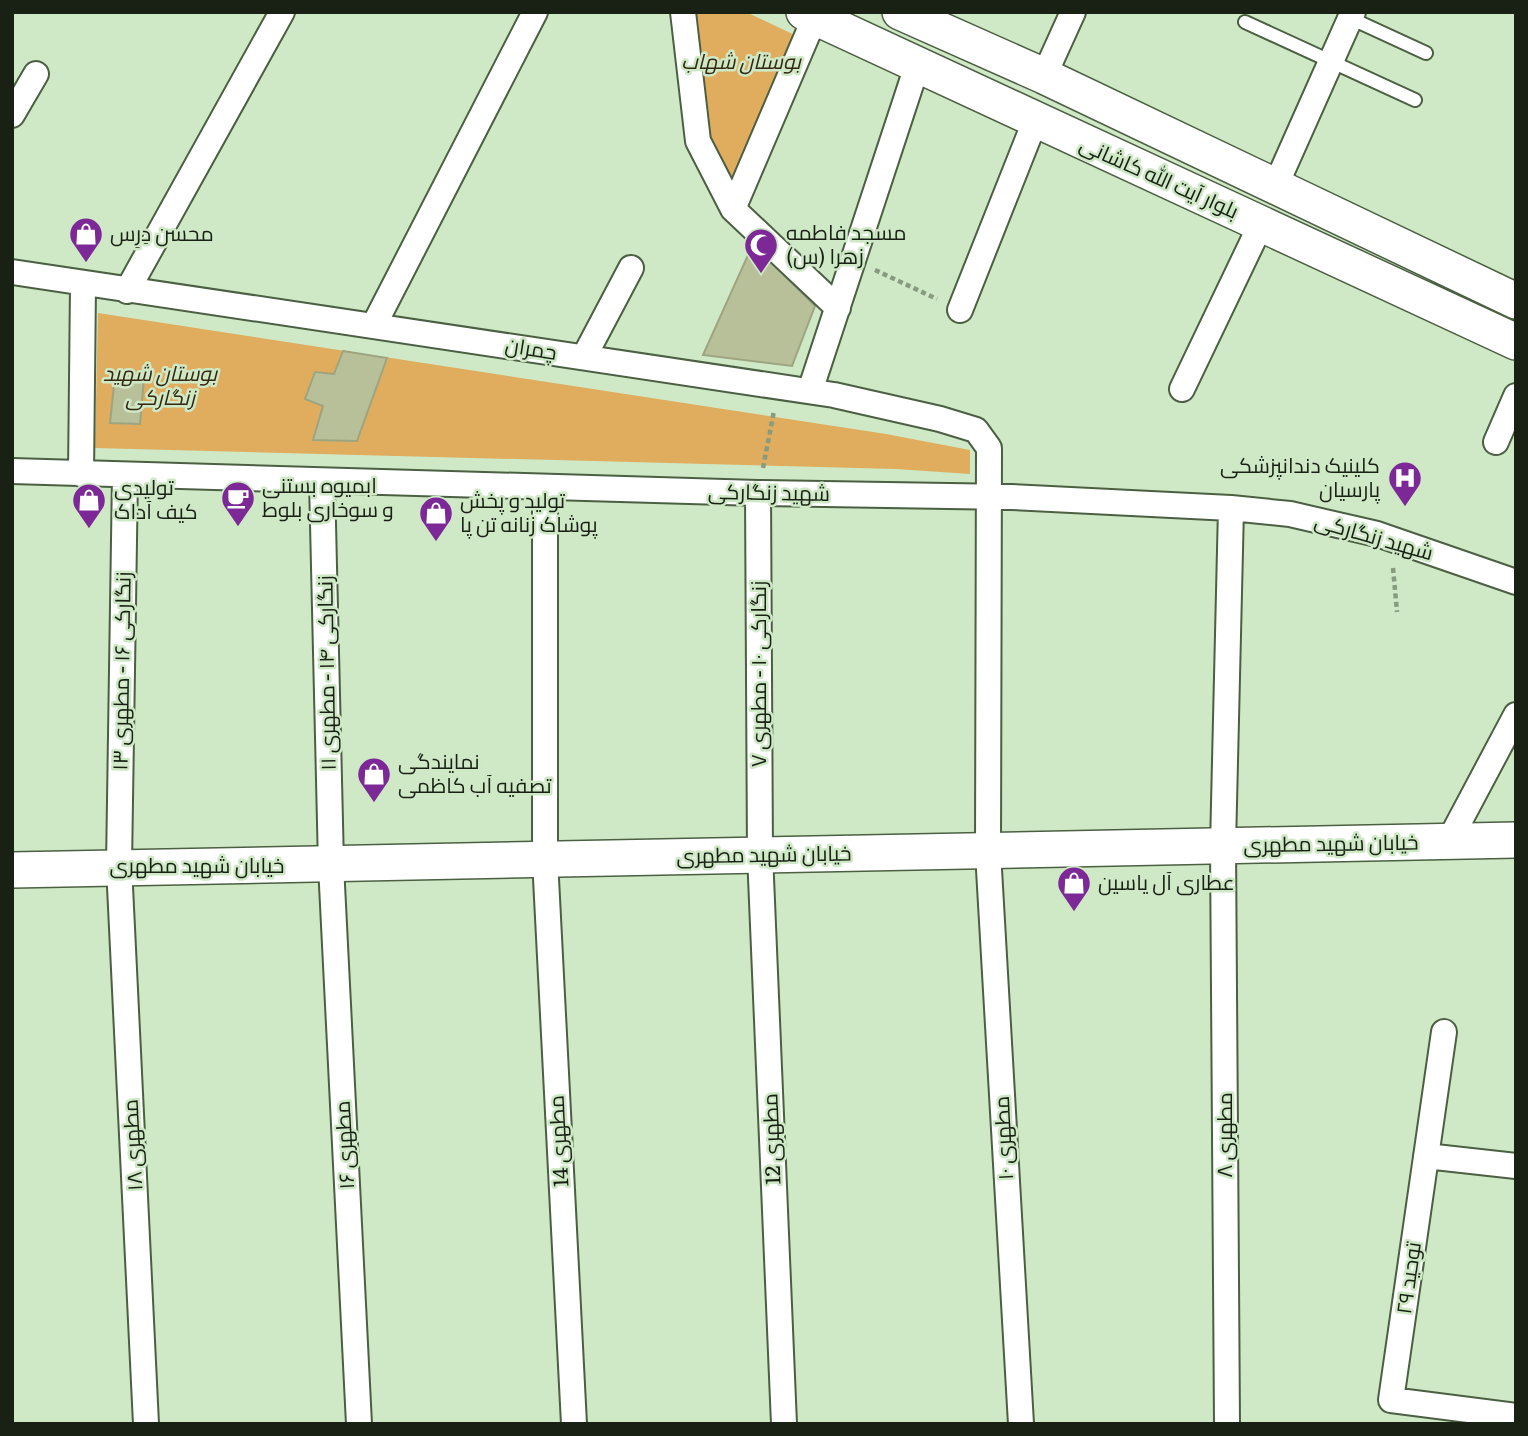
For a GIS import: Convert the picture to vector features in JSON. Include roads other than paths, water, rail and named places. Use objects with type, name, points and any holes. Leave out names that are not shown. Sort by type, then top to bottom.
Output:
[{"type":"main road","name":"بلوار آیت الله کاشانی","points":[[900,12],[1044,76],[1516,301]]},
{"type":"main road","name":"بلوار آیت الله کاشانی","points":[[809,15],[1516,342]]},
{"type":"main road","points":[[1035,121],[1044,76]]},
{"type":"main road","name":"خیابان شهید مطهری","points":[[12,870],[119,866],[331,866],[760,854],[988,852],[1516,840]]},
{"type":"street","points":[[127,291],[282,12]]},
{"type":"street","points":[[374,325],[535,12]]},
{"type":"street","points":[[683,12],[698,141],[733,209],[838,308]]},
{"type":"street","points":[[1044,76],[1073,12]]},
{"type":"street","points":[[733,209],[809,15]]},
{"type":"street","points":[[1275,187],[1351,15]]},
{"type":"street","points":[[810,391],[838,308],[851,259],[917,66]]},
{"type":"street","points":[[12,115],[36,74]]},
{"type":"street","points":[[960,310],[1035,121]]},
{"type":"street","points":[[1182,389],[1261,224]]},
{"type":"street","points":[[584,357],[631,268]]},
{"type":"street","name":"چمران","points":[[12,272],[83,285],[374,325],[779,386],[927,415],[976,430],[989,448],[991,497]]},
{"type":"street","points":[[81,474],[83,285]]},
{"type":"street","points":[[1496,442],[1516,396]]},
{"type":"street","name":"شهید زنگارکی","points":[[12,471],[758,494],[991,497],[1231,508],[1290,514],[1391,539],[1516,582]]},
{"type":"street","name":"زنگارکی ۱۶ - مطهری ۱۳","points":[[119,866],[125,475]]},
{"type":"street","name":"زنگارکی ۱۴ - مطهری ۱۱","points":[[322,481],[331,866]]},
{"type":"street","name":"مطهری 14","points":[[545,487],[545,859],[574,1424]]},
{"type":"street","name":"زنگارکی ۱۰ - مطهری ۷","points":[[758,494],[760,854]]},
{"type":"street","name":"مطهری ۱۰","points":[[991,497],[988,852],[1021,1424]]},
{"type":"street","name":"مطهری ۸","points":[[1227,1424],[1223,846],[1231,508]]},
{"type":"street","points":[[1448,843],[1516,715]]},
{"type":"street","name":"مطهری 12","points":[[760,854],[784,1424]]},
{"type":"street","name":"مطهری ۱۸","points":[[119,866],[146,1424]]},
{"type":"street","name":"مطهری ۱۶","points":[[331,866],[359,1424]]},
{"type":"street","name":"توحید ۲۹","points":[[1444,1031],[1391,1401],[1429,1415],[1516,1416]]},
{"type":"street","points":[[1426,1156],[1516,1167]]},
{"type":"lane","points":[[1351,15],[1426,53]]},
{"type":"lane","points":[[1245,22],[1415,100]]},
{"type":"place","name":"محسن دِرِس","points":[[86,264]]},
{"type":"place","name":"مسجد فاطمه زهرا (س)","points":[[761,275]]},
{"type":"place","name":"کلینیک دندانپزشکی پارسیان","points":[[1405,508]]},
{"type":"place","name":"ابمیوه بستنی و ‌سوخاری بلوط","points":[[238,528]]},
{"type":"place","name":"تولیدی کیف آداک","points":[[89,530]]},
{"type":"place","name":"تولید و پخش پوشاک زنانه تن پا","points":[[436,543]]},
{"type":"place","name":"نمایندگی تصفیه آب کاظمی","points":[[374,804]]},
{"type":"place","name":"عطاری آل یاسین","points":[[1074,913]]},
{"type":"park label","name":"بوستان شهاب","points":[[741,62]]},
{"type":"park label","name":"بوستان شهید زنگارکی","points":[[160,386]]}]
